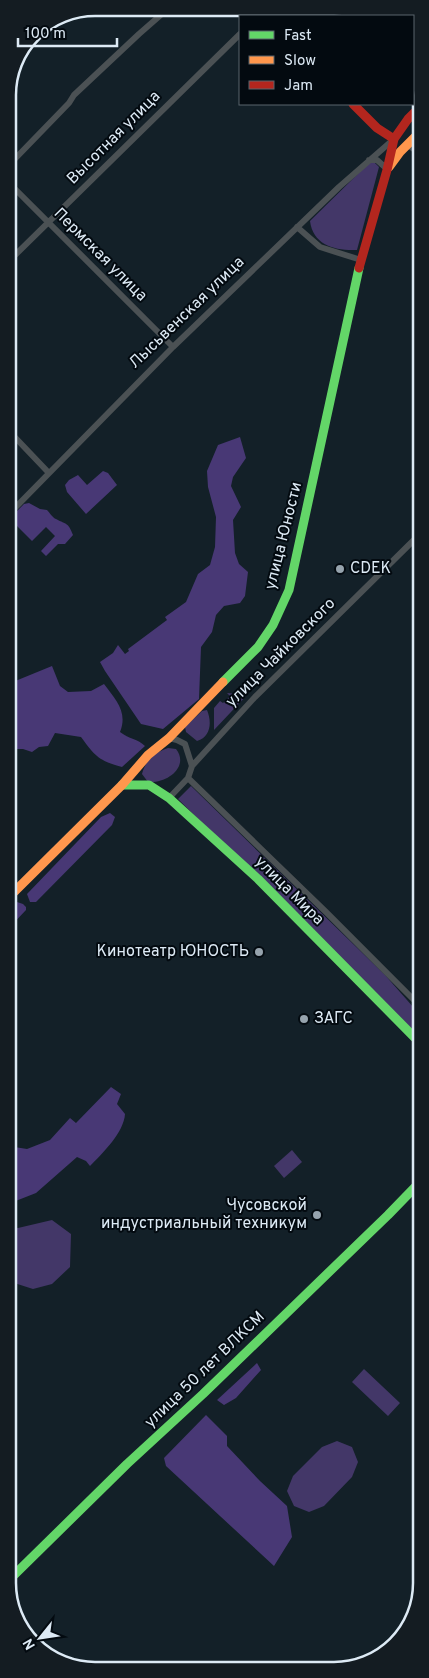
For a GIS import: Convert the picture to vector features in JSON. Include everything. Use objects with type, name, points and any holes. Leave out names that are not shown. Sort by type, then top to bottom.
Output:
[{"type":"street","points":[[16,158],[69,104],[74,95],[160,16]]},
{"type":"street","name":"Высотная улица","points":[[16,254],[239,35]]},
{"type":"street","points":[[354,105],[377,128],[413,149]]},
{"type":"street","name":"Лысьвенская улица","points":[[387,170],[394,139],[413,115]]},
{"type":"street","name":"Лысьвенская улица","points":[[16,506],[173,347],[297,227],[394,139]]},
{"type":"street","points":[[368,161],[377,160],[387,170],[394,159],[413,139]]},
{"type":"street","name":"улица Юности","points":[[16,890],[122,785],[148,755],[169,738],[258,647],[273,625],[289,590],[361,260],[387,170]]},
{"type":"street","name":"Пермская улица","points":[[16,190],[173,347]]},
{"type":"street","points":[[297,227],[320,247],[361,260]]},
{"type":"street","points":[[16,438],[48,472]]},
{"type":"street","name":"улица Чайковского","points":[[169,798],[188,778],[192,766],[255,697],[413,541]]},
{"type":"street","points":[[169,738],[185,744],[192,766]]},
{"type":"street","name":"улица Мира","points":[[188,778],[413,999]]},
{"type":"street","name":"улица Мира","points":[[122,785],[149,785],[169,798],[258,879],[413,1036]]},
{"type":"street","name":"улица 50 лет ВЛКСМ","points":[[16,1573],[413,1189]]},
{"type":"shaded area","points":[[374,162],[379,167],[357,250],[333,248],[326,245],[316,236],[310,221],[369,163]]},
{"type":"shaded area","points":[[240,437],[246,458],[233,477],[231,486],[241,507],[233,520],[235,553],[239,564],[248,572],[245,596],[240,603],[224,606],[216,615],[212,632],[201,647],[199,699],[163,729],[141,724],[100,662],[113,653],[118,645],[125,654],[129,651],[128,649],[167,620],[165,617],[186,602],[198,574],[210,565],[215,547],[216,517],[208,487],[207,471],[218,445]]},
{"type":"shaded area","points":[[103,471],[108,473],[117,485],[86,514],[67,492],[65,485],[69,480],[78,475],[87,485]]},
{"type":"shaded area","points":[[29,503],[40,509],[47,510],[55,518],[65,523],[73,535],[65,544],[58,544],[46,556],[41,551],[55,536],[46,527],[32,541],[16,525],[16,512],[24,504]]},
{"type":"shaded area","points":[[52,666],[60,686],[68,692],[91,691],[104,684],[113,695],[122,712],[123,718],[120,732],[145,746],[122,767],[98,757],[81,737],[55,733],[48,746],[39,747],[32,752],[16,749],[16,681]]},
{"type":"shaded area","points":[[227,693],[247,695],[214,730],[214,708],[220,701],[223,703],[230,696]]},
{"type":"shaded area","points":[[207,710],[210,719],[208,733],[197,741],[186,732],[185,727],[202,711]]},
{"type":"shaded area","points":[[168,748],[176,749],[180,756],[178,768],[174,773],[162,780],[148,782],[142,774],[148,761],[159,752]]},
{"type":"shaded area","points":[[191,786],[385,975],[413,1007],[413,1030],[384,1003],[178,799]]},
{"type":"shaded area","points":[[110,813],[115,817],[112,825],[36,902],[30,902],[27,894],[101,817]]},
{"type":"shaded area","points":[[16,903],[23,904],[26,910],[16,921]]},
{"type":"shaded area","points":[[111,1087],[121,1094],[117,1104],[125,1114],[124,1121],[107,1149],[90,1166],[86,1161],[77,1157],[36,1193],[16,1201],[16,1147],[27,1149],[50,1140],[70,1118],[76,1123]]},
{"type":"shaded area","points":[[292,1150],[302,1162],[284,1178],[274,1166]]},
{"type":"shaded area","points":[[52,1220],[71,1234],[70,1267],[52,1284],[33,1289],[16,1284],[16,1227]]},
{"type":"shaded area","points":[[257,1363],[261,1370],[236,1398],[224,1405],[217,1400]]},
{"type":"shaded area","points":[[364,1369],[400,1403],[388,1416],[352,1382]]},
{"type":"shaded area","points":[[206,1415],[227,1436],[227,1446],[287,1506],[292,1537],[274,1566],[166,1466],[164,1458]]},
{"type":"shaded area","points":[[337,1441],[352,1447],[358,1462],[352,1477],[324,1506],[309,1512],[294,1506],[287,1491],[293,1476],[322,1447]]},
{"type":"traffic: fast","points":[[223,682],[258,647],[273,625],[289,590],[359,268]]},
{"type":"traffic: fast","points":[[122,785],[149,785],[169,798],[258,879],[413,1036]]},
{"type":"traffic: fast","points":[[16,1573],[413,1189]]},
{"type":"traffic: slow","points":[[389,167],[413,139]]},
{"type":"traffic: slow","points":[[16,890],[122,785],[148,755],[169,738],[223,682]]},
{"type":"traffic: jam","points":[[354,105],[377,128],[394,139]]},
{"type":"traffic: jam","points":[[359,268],[394,139],[413,114]]},
{"type":"place","name":"CDEK","points":[[340,569]]},
{"type":"place","name":"Кинотеатр ЮНОСТЬ","points":[[259,952]]},
{"type":"place","name":"ЗАГС","points":[[304,1019]]},
{"type":"place","name":"Чусовской индустриальный техникум","points":[[317,1215]]}]
